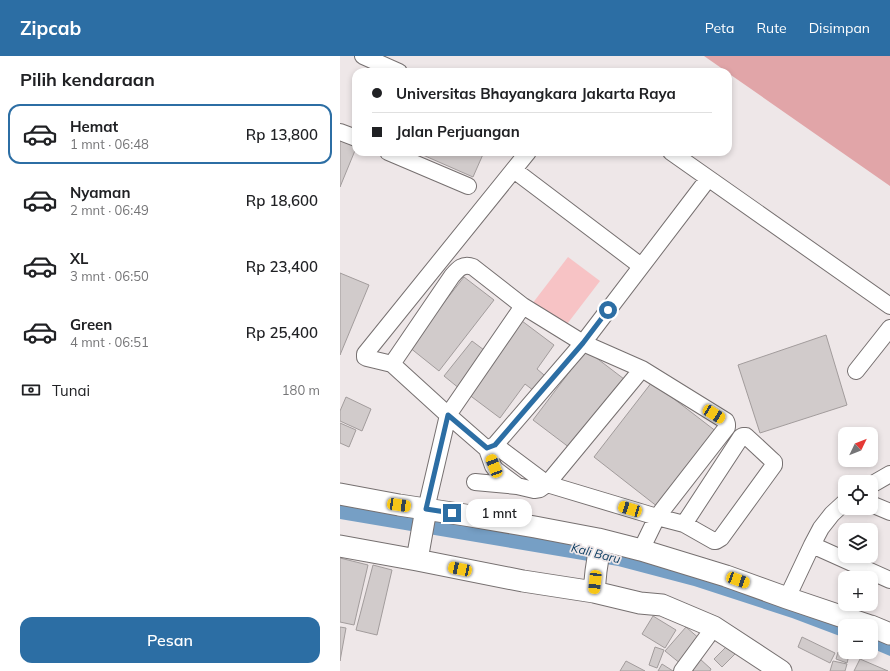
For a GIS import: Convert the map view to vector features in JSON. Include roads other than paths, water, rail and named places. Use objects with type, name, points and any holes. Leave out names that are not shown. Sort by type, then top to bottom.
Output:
[{"type":"main road","points":[[340,494],[426,511],[465,515],[535,527],[641,550],[726,576],[850,619]]},
{"type":"main road","points":[[418,558],[426,511]]},
{"type":"main road","points":[[594,592],[598,558],[598,541]]},
{"type":"main road","points":[[340,546],[418,558],[509,578],[594,592],[640,603],[662,605],[714,627],[779,670]]},
{"type":"main road","points":[[878,629],[890,634]]},
{"type":"street","points":[[362,56],[390,68]]},
{"type":"street","points":[[340,132],[352,136]]},
{"type":"street","points":[[397,156],[468,186]]},
{"type":"street","points":[[525,156],[365,354],[365,357],[392,364],[448,415],[491,447],[547,484],[684,524],[714,541],[721,538],[774,465],[774,462],[746,436],[741,437],[684,524]]},
{"type":"street","points":[[676,156],[890,306]]},
{"type":"street","points":[[514,170],[642,266]]},
{"type":"street","points":[[491,447],[583,343],[708,179]]},
{"type":"street","points":[[392,364],[452,276],[457,270],[469,265],[523,306],[583,343],[642,368],[726,421],[727,427],[657,517],[641,550]]},
{"type":"street","points":[[426,511],[448,415],[523,306]]},
{"type":"street","points":[[856,371],[890,328]]},
{"type":"street","points":[[475,482],[517,486],[534,490],[540,489],[547,484],[642,368]]},
{"type":"street","points":[[491,447],[496,470],[517,486]]},
{"type":"street","points":[[878,481],[890,474]]},
{"type":"street","points":[[878,507],[890,512]]},
{"type":"street","points":[[787,598],[821,528],[838,508]]},
{"type":"street","points":[[812,545],[890,580]]},
{"type":"street","points":[[682,671],[714,627]]},
{"type":"water","name":"Kali Baru","points":[[340,499],[628,551],[838,624],[838,635],[792,618],[694,586],[618,566],[340,519]]},
{"type":"water","points":[[878,637],[890,641],[890,656],[878,651]]}]
